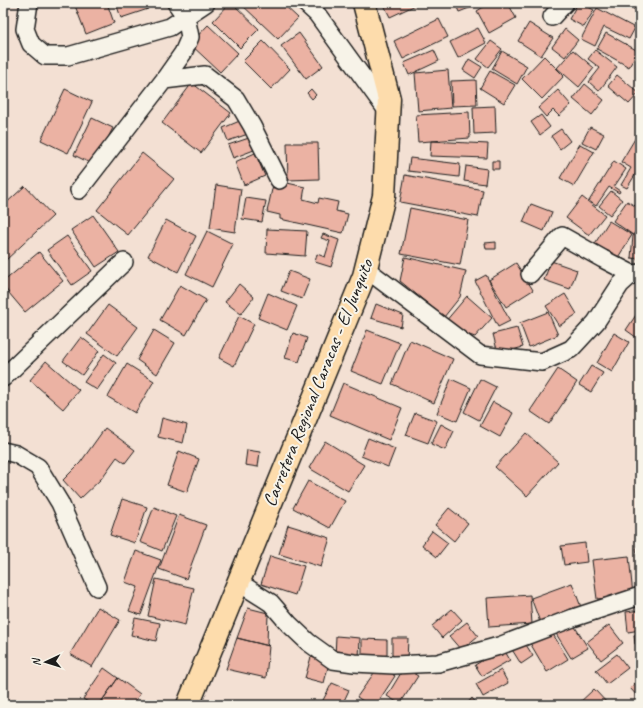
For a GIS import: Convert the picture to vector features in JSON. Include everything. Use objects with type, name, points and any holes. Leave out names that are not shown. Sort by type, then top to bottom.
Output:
[{"type":"main road","name":"Carretera Regional Caracas - El Junquito","points":[[188,705],[366,269],[384,196],[389,99],[364,3]]},
{"type":"street","points":[[29,3],[25,29],[31,44],[46,56],[68,56],[170,26],[181,10],[206,3]]},
{"type":"street","points":[[306,3],[317,14],[388,112]]},
{"type":"street","points":[[552,16],[565,3]]},
{"type":"street","points":[[79,190],[183,53],[190,37],[181,10]]},
{"type":"street","points":[[164,80],[205,75],[236,99],[252,126],[279,180]]},
{"type":"street","points":[[366,269],[480,355],[542,362],[570,349],[596,322],[620,285],[636,273],[562,236],[530,274]]},
{"type":"street","points":[[3,378],[124,262]]},
{"type":"street","points":[[3,451],[16,454],[38,467],[60,503],[97,587]]},
{"type":"street","points":[[238,582],[271,603],[289,624],[308,642],[333,660],[354,663],[394,665],[438,663],[499,646],[574,618],[640,596]]},
{"type":"building","points":[[74,3],[107,3],[114,23],[86,34]]},
{"type":"building","points":[[116,3],[146,3],[148,9],[121,18]]},
{"type":"building","points":[[230,3],[232,3],[259,29],[240,48],[213,21]]},
{"type":"building","points":[[240,3],[282,3],[298,18],[278,39]]},
{"type":"building","points":[[383,3],[420,3],[390,17]]},
{"type":"building","points":[[455,3],[482,3],[459,12]]},
{"type":"building","points":[[490,3],[508,3],[516,18],[489,33],[477,11]]},
{"type":"building","points":[[578,3],[581,3],[594,10],[584,27],[569,19]]},
{"type":"building","points":[[635,3],[640,3],[640,13],[632,8]]},
{"type":"building","points":[[597,8],[635,28],[629,39],[604,27],[595,46],[581,39]]},
{"type":"building","points":[[439,19],[448,37],[403,59],[394,41]]},
{"type":"building","points":[[529,23],[553,38],[541,56],[518,41]]},
{"type":"building","points":[[208,25],[238,53],[220,72],[190,44]]},
{"type":"building","points":[[478,28],[486,43],[458,58],[450,42]]},
{"type":"building","points":[[565,29],[578,40],[565,57],[552,47]]},
{"type":"building","points":[[299,33],[323,66],[306,79],[281,46]]},
{"type":"building","points":[[606,33],[638,51],[629,67],[597,49]]},
{"type":"building","points":[[263,41],[290,69],[271,89],[243,61]]},
{"type":"building","points":[[491,41],[502,49],[488,67],[477,59]]},
{"type":"building","points":[[434,50],[439,61],[409,75],[404,63]]},
{"type":"building","points":[[573,50],[594,68],[579,87],[557,68]]},
{"type":"building","points":[[595,50],[617,67],[599,91],[589,82],[600,68],[588,59]]},
{"type":"building","points":[[502,51],[527,66],[517,84],[492,69]]},
{"type":"building","points":[[544,56],[564,76],[542,99],[522,79]]},
{"type":"building","points":[[469,59],[482,67],[475,78],[463,70]]},
{"type":"building","points":[[448,70],[451,108],[418,111],[415,73]]},
{"type":"building","points":[[490,71],[515,85],[504,103],[480,88]]},
{"type":"building","points":[[617,75],[639,93],[629,104],[608,86]]},
{"type":"building","points":[[476,80],[477,105],[452,106],[451,81]]},
{"type":"building","points":[[192,83],[231,113],[201,153],[162,123]]},
{"type":"building","points":[[585,84],[604,100],[592,115],[573,99]]},
{"type":"building","points":[[65,89],[92,102],[68,153],[41,140]]},
{"type":"building","points":[[311,89],[316,95],[312,99],[307,93]]},
{"type":"building","points":[[558,90],[571,105],[559,116],[553,110],[546,117],[538,108]]},
{"type":"building","points":[[495,106],[496,133],[474,134],[473,107]]},
{"type":"building","points":[[469,112],[470,138],[418,142],[416,115]]},
{"type":"building","points":[[541,115],[550,127],[540,135],[531,122]]},
{"type":"building","points":[[92,118],[113,128],[94,165],[74,155]]},
{"type":"building","points":[[242,120],[248,134],[228,141],[223,128]]},
{"type":"building","points":[[590,127],[604,134],[596,149],[582,142]]},
{"type":"building","points":[[561,129],[570,141],[560,149],[551,136]]},
{"type":"building","points":[[636,137],[640,140],[640,167],[627,188],[621,185],[631,168],[621,162]]},
{"type":"building","points":[[249,138],[254,150],[233,158],[228,145]]},
{"type":"building","points":[[431,141],[488,144],[487,158],[430,156]]},
{"type":"building","points":[[287,143],[318,143],[319,179],[288,180]]},
{"type":"building","points":[[580,144],[594,152],[574,186],[560,178]]},
{"type":"building","points":[[142,153],[174,179],[128,235],[97,210]]},
{"type":"building","points":[[255,153],[265,176],[244,185],[235,162]]},
{"type":"building","points":[[410,158],[460,164],[459,177],[408,171]]},
{"type":"building","points":[[492,161],[499,161],[499,169],[492,169]]},
{"type":"building","points":[[614,161],[626,169],[614,187],[620,191],[619,193],[609,187],[596,206],[589,201]]},
{"type":"building","points":[[466,166],[487,169],[485,184],[464,181]]},
{"type":"building","points":[[405,175],[483,190],[478,217],[400,202]]},
{"type":"building","points":[[274,180],[305,187],[303,199],[318,203],[319,198],[338,202],[336,211],[348,214],[343,233],[280,219],[280,215],[267,212]]},
{"type":"building","points":[[216,185],[241,189],[235,232],[210,228]]},
{"type":"building","points":[[25,186],[53,216],[6,260],[3,256],[3,206]]},
{"type":"building","points":[[611,191],[622,200],[610,215],[599,206]]},
{"type":"building","points":[[582,197],[605,215],[589,235],[566,218]]},
{"type":"building","points":[[246,198],[266,201],[262,222],[242,219]]},
{"type":"building","points":[[640,199],[640,225],[633,235],[613,221],[627,201],[635,206]]},
{"type":"building","points":[[531,204],[552,212],[544,231],[523,222]]},
{"type":"building","points":[[410,208],[468,220],[460,265],[401,254]]},
{"type":"building","points":[[93,215],[119,252],[96,267],[71,230]]},
{"type":"building","points":[[166,220],[196,236],[178,272],[148,256]]},
{"type":"building","points":[[609,221],[632,235],[617,259],[594,245]]},
{"type":"building","points":[[267,229],[307,231],[305,256],[266,253]]},
{"type":"building","points":[[207,231],[233,244],[212,287],[186,274]]},
{"type":"building","points":[[640,231],[640,259],[631,258],[633,236]]},
{"type":"building","points":[[323,234],[339,240],[331,267],[315,262],[317,254],[325,257],[330,241],[321,238]]},
{"type":"building","points":[[67,236],[92,271],[72,285],[47,250]]},
{"type":"building","points":[[496,242],[496,249],[486,249],[485,243]]},
{"type":"building","points":[[39,252],[63,281],[25,312],[3,286],[3,282]]},
{"type":"building","points":[[405,257],[466,271],[460,297],[444,317],[400,281]]},
{"type":"building","points":[[551,261],[577,270],[570,289],[544,280]]},
{"type":"building","points":[[516,263],[533,290],[506,307],[489,280]]},
{"type":"building","points":[[289,271],[310,279],[302,299],[281,291]]},
{"type":"building","points":[[486,275],[510,321],[498,327],[475,281]]},
{"type":"building","points":[[239,284],[254,297],[241,314],[225,302]]},
{"type":"building","points":[[180,285],[206,300],[186,335],[160,320]]},
{"type":"building","points":[[268,293],[297,306],[287,330],[258,318]]},
{"type":"building","points":[[565,294],[577,314],[559,326],[546,306]]},
{"type":"building","points":[[467,296],[492,318],[475,337],[455,330],[445,322]]},
{"type":"building","points":[[376,304],[403,315],[401,327],[371,318]]},
{"type":"building","points":[[108,305],[138,327],[117,356],[87,334]]},
{"type":"building","points":[[640,309],[640,340],[626,330]]},
{"type":"building","points":[[548,312],[558,335],[529,347],[520,323]]},
{"type":"building","points":[[239,316],[254,324],[234,366],[219,358]]},
{"type":"building","points":[[517,328],[523,347],[498,354],[493,334]]},
{"type":"building","points":[[154,330],[175,343],[157,374],[137,360]]},
{"type":"building","points":[[367,330],[400,343],[383,384],[351,371]]},
{"type":"building","points":[[293,333],[307,338],[299,362],[285,358]]},
{"type":"building","points":[[614,333],[629,342],[612,372],[597,363]]},
{"type":"building","points":[[81,337],[99,351],[82,375],[63,361]]},
{"type":"building","points":[[410,340],[453,359],[434,403],[392,384]]},
{"type":"building","points":[[104,354],[116,363],[97,390],[84,382]]},
{"type":"building","points":[[46,361],[79,390],[63,409],[30,380]]},
{"type":"building","points":[[127,364],[154,381],[135,413],[108,397]]},
{"type":"building","points":[[591,366],[603,373],[591,392],[579,385]]},
{"type":"building","points":[[558,369],[577,382],[549,424],[530,411]]},
{"type":"building","points":[[451,379],[471,388],[457,421],[437,413]]},
{"type":"building","points":[[480,379],[496,387],[479,420],[464,412]]},
{"type":"building","points":[[343,383],[402,408],[389,440],[330,415]]},
{"type":"building","points":[[493,402],[513,413],[500,437],[480,426]]},
{"type":"building","points":[[415,413],[437,421],[428,443],[406,435]]},
{"type":"building","points":[[162,418],[187,425],[183,443],[158,437]]},
{"type":"building","points":[[441,424],[454,431],[445,450],[431,444]]},
{"type":"building","points":[[105,428],[135,450],[125,463],[117,457],[101,479],[80,499],[63,480],[80,463]]},
{"type":"building","points":[[526,433],[558,462],[527,496],[495,467]]},
{"type":"building","points":[[368,438],[395,449],[388,467],[361,456]]},
{"type":"building","points":[[325,441],[364,465],[348,491],[309,468]]},
{"type":"building","points":[[247,450],[260,452],[258,467],[245,465]]},
{"type":"building","points":[[179,451],[199,459],[187,492],[167,485]]},
{"type":"building","points":[[308,481],[345,501],[330,528],[293,508]]},
{"type":"building","points":[[122,499],[147,507],[135,543],[110,535]]},
{"type":"building","points":[[154,507],[176,516],[162,551],[140,542]]},
{"type":"building","points":[[449,508],[468,523],[454,541],[435,525]]},
{"type":"building","points":[[179,515],[206,525],[186,579],[159,569]]},
{"type":"building","points":[[288,525],[330,538],[321,567],[279,554]]},
{"type":"building","points":[[432,531],[448,543],[437,557],[422,545]]},
{"type":"building","points":[[585,543],[587,562],[564,565],[561,546]]},
{"type":"building","points":[[640,547],[640,571],[636,548]]},
{"type":"building","points":[[136,551],[161,560],[141,615],[129,611],[138,587],[125,582]]},
{"type":"building","points":[[270,556],[304,566],[295,595],[261,584]]},
{"type":"building","points":[[629,556],[633,595],[597,599],[592,560]]},
{"type":"building","points":[[156,579],[194,588],[185,625],[148,616]]},
{"type":"building","points":[[572,583],[581,607],[540,622],[531,598]]},
{"type":"building","points":[[530,595],[532,624],[489,627],[487,598]]},
{"type":"building","points":[[98,607],[120,620],[92,667],[70,654]]},
{"type":"building","points":[[248,608],[268,613],[267,644],[269,646],[237,638]]},
{"type":"building","points":[[452,609],[462,620],[442,638],[432,626]]},
{"type":"building","points":[[640,610],[640,630],[628,632],[626,612]]},
{"type":"building","points":[[135,618],[160,623],[156,641],[131,635]]},
{"type":"building","points":[[467,622],[478,636],[461,650],[449,636]]},
{"type":"building","points":[[572,622],[588,648],[571,658],[555,632]]},
{"type":"building","points":[[609,625],[623,643],[601,660],[587,642]]},
{"type":"building","points":[[551,631],[568,659],[547,672],[530,643]]},
{"type":"building","points":[[640,634],[640,644],[635,644],[634,635]]},
{"type":"building","points":[[336,636],[360,638],[359,657],[335,656]]},
{"type":"building","points":[[237,638],[269,646],[266,678],[226,669]]},
{"type":"building","points":[[392,638],[408,638],[407,660],[392,660]]},
{"type":"building","points":[[362,639],[387,640],[387,659],[362,659]]},
{"type":"building","points":[[523,640],[533,656],[521,664],[511,648]]},
{"type":"building","points":[[503,648],[510,660],[482,676],[475,665]]},
{"type":"building","points":[[617,654],[628,668],[607,684],[596,670]]},
{"type":"building","points":[[311,657],[329,663],[324,683],[305,678]]},
{"type":"building","points":[[379,666],[395,676],[376,705],[369,705],[357,697]]},
{"type":"building","points":[[104,668],[118,678],[99,705],[93,705],[83,699]]},
{"type":"building","points":[[404,668],[418,676],[400,704],[387,696]]},
{"type":"building","points":[[501,670],[508,683],[483,697],[476,684]]},
{"type":"building","points":[[118,678],[140,694],[132,705],[99,705]]},
{"type":"building","points":[[640,679],[640,699],[630,688]]},
{"type":"building","points":[[332,683],[349,690],[342,705],[329,705],[322,702]]},
{"type":"building","points":[[594,689],[609,705],[577,705]]},
{"type":"building","points":[[472,698],[478,705],[466,705]]}]
